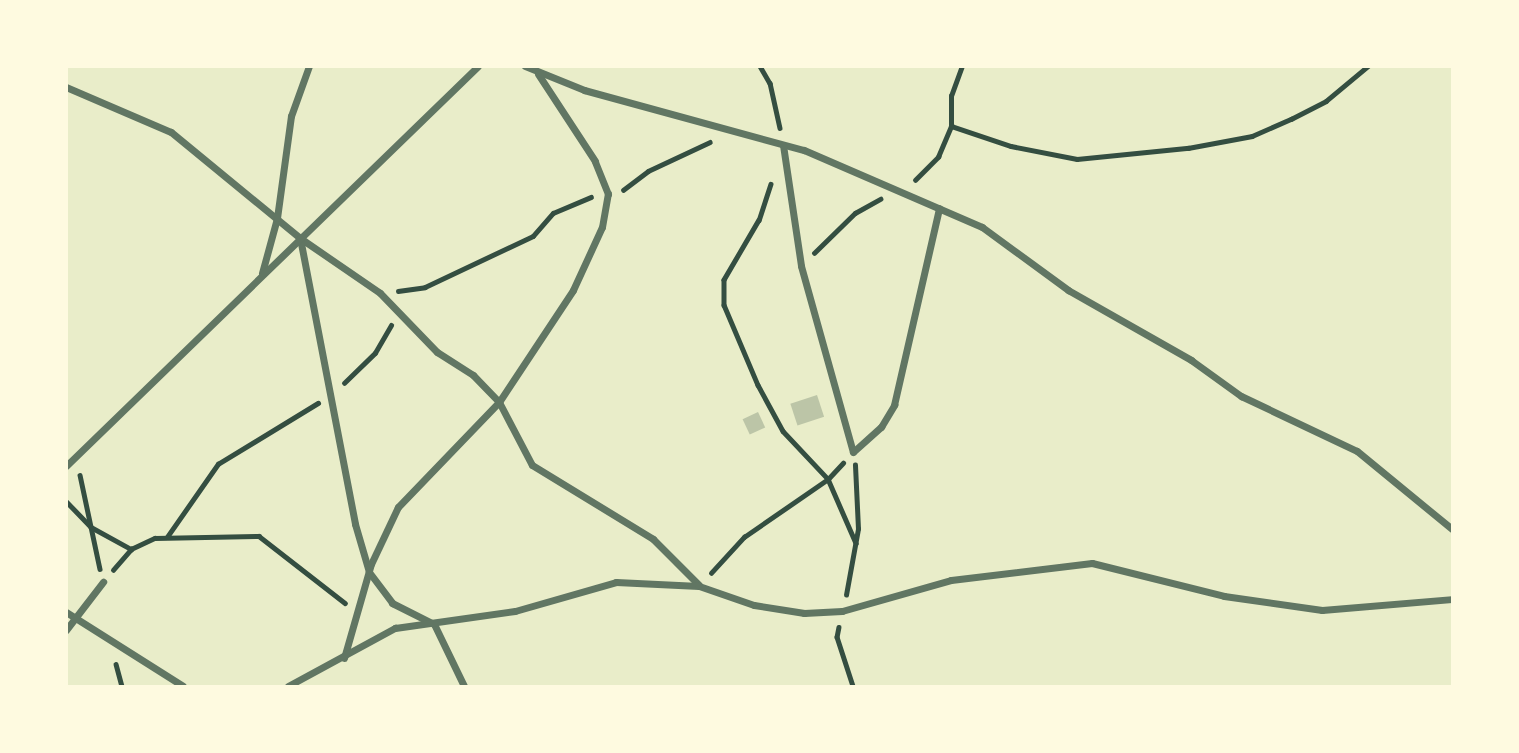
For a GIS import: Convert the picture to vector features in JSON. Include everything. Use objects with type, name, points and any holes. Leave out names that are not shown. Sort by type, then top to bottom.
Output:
[{"type":"street","points":[[261,275],[276,218],[291,116],[310,66]]},
{"type":"street","points":[[66,466],[478,66]]},
{"type":"street","points":[[524,66],[538,74],[730,132],[783,145],[982,227],[1068,290],[1191,360],[1241,396],[1357,451],[1452,529]]},
{"type":"street","points":[[344,658],[369,572],[398,507],[499,402],[573,290],[602,227],[608,194],[594,161],[538,74]]},
{"type":"street","points":[[66,87],[171,132],[300,238],[380,293],[437,352],[473,375],[499,402],[533,465],[653,539],[699,586]]},
{"type":"street","points":[[783,145],[801,266],[853,452],[881,426],[894,405],[939,208]]},
{"type":"street","points":[[300,238],[355,524],[369,572],[392,603],[434,624],[464,687]]},
{"type":"street","points":[[288,687],[395,628],[515,611],[617,582],[699,586],[754,606],[804,613],[842,611],[951,580],[1092,563],[1224,596],[1322,610],[1452,598]]},
{"type":"street","points":[[66,630],[103,582]]},
{"type":"street","points":[[66,612],[78,617],[183,687]]},
{"type":"path","points":[[760,66],[770,83],[783,145],[759,220],[724,280],[724,305],[758,385],[783,431],[828,479],[856,544]]},
{"type":"path","points":[[951,126],[1011,146],[1077,159],[1188,148],[1252,136],[1326,101],[1368,66]]},
{"type":"path","points":[[380,293],[425,287],[533,236],[553,213],[608,194],[619,193],[649,171],[730,132]]},
{"type":"path","points":[[167,537],[218,464],[331,395],[374,353],[405,290]]},
{"type":"path","points":[[699,586],[744,537],[828,479],[853,452]]},
{"type":"path","points":[[853,452],[859,496],[856,544],[837,637],[853,687]]},
{"type":"path","points":[[66,501],[91,527],[131,549]]},
{"type":"path","points":[[103,582],[131,549],[167,537],[259,536],[357,612]]},
{"type":"building","points":[[817,395],[824,417],[797,426],[790,404]]},
{"type":"building","points":[[758,412],[765,427],[750,435],[743,419]]}]
